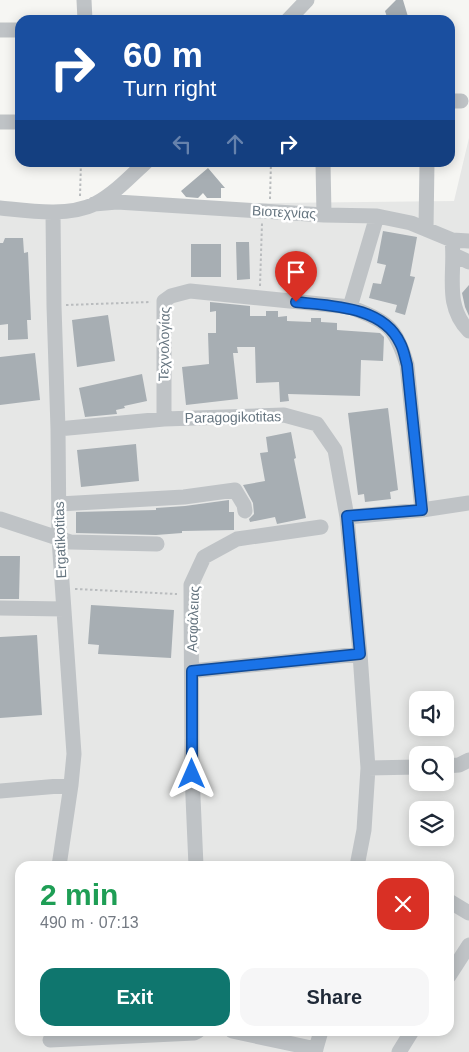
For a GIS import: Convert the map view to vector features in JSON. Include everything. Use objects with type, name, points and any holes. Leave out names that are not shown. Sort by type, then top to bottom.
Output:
[{"type":"street","points":[[84,0],[85,15]]},
{"type":"street","points":[[292,15],[306,0]]},
{"type":"street","points":[[0,30],[15,30]]},
{"type":"street","points":[[0,122],[15,122]]},
{"type":"street","points":[[0,208],[53,213],[94,204],[123,184],[141,167]]},
{"type":"street","points":[[323,167],[324,215]]},
{"type":"street","points":[[426,229],[427,167]]},
{"type":"street","name":"Βιοτεχνίας","points":[[94,204],[117,202],[324,215],[376,216],[411,223],[426,229],[453,248],[469,241]]},
{"type":"street","name":"Ergatikotitas","points":[[53,213],[59,539],[74,754],[60,861]]},
{"type":"street","points":[[350,308],[376,216]]},
{"type":"street","points":[[453,248],[469,262]]},
{"type":"street","points":[[453,248],[452,299],[461,322],[469,331]]},
{"type":"street","name":"Τεχνολογίας","points":[[164,419],[164,301],[171,296],[190,291],[350,308],[370,316],[390,328],[400,343],[407,365],[422,510]]},
{"type":"street","name":"Paragogikotitas","points":[[58,428],[164,419],[284,415],[316,424],[335,450],[347,516],[368,768],[364,830],[358,861]]},
{"type":"street","points":[[58,504],[184,497],[236,490],[245,511]]},
{"type":"street","points":[[347,516],[422,510],[469,503]]},
{"type":"street","points":[[0,519],[70,542],[157,544]]},
{"type":"street","name":"Ασφάλειας","points":[[196,861],[192,774],[191,585],[204,557],[237,539],[321,527]]},
{"type":"street","points":[[0,608],[64,609]]},
{"type":"street","points":[[192,671],[360,654]]},
{"type":"street","points":[[454,765],[469,760]]},
{"type":"street","points":[[368,768],[409,766]]},
{"type":"street","points":[[0,791],[71,785]]},
{"type":"street","points":[[454,904],[469,913]]},
{"type":"street","points":[[454,968],[469,945]]},
{"type":"street","points":[[50,1041],[140,1036]]},
{"type":"street","points":[[254,1036],[316,1050],[320,1036]]},
{"type":"street","points":[[399,1052],[409,1036]]},
{"type":"path","points":[[79,208],[81,167]]},
{"type":"path","points":[[260,298],[270,167]]},
{"type":"path","points":[[54,306],[164,301]]},
{"type":"path","points":[[62,588],[191,595]]},
{"type":"shaded area","points":[[469,138],[469,1052],[0,1052],[0,206],[454,201]]},
{"type":"building","points":[[396,0],[403,0],[408,15],[386,15],[385,11]]},
{"type":"building","points":[[208,168],[225,188],[221,188],[221,198],[207,198],[203,193],[198,198],[186,197],[181,191]]},
{"type":"building","points":[[383,231],[417,237],[410,276],[415,277],[405,315],[395,312],[397,305],[369,298],[373,283],[381,284],[386,265],[377,263]]},
{"type":"building","points":[[5,238],[23,238],[24,253],[28,252],[31,320],[27,320],[28,339],[8,340],[8,324],[0,325],[0,243],[3,243]]},
{"type":"building","points":[[236,242],[249,242],[250,279],[237,280]]},
{"type":"building","points":[[191,244],[221,244],[221,277],[191,277]]},
{"type":"building","points":[[469,285],[469,316],[462,293]]},
{"type":"building","points":[[210,302],[250,306],[250,316],[266,316],[266,311],[278,311],[278,317],[287,316],[287,321],[311,322],[311,318],[321,318],[321,322],[337,323],[337,330],[380,333],[384,337],[383,361],[361,360],[360,396],[288,394],[289,401],[280,402],[279,382],[256,383],[255,347],[237,347],[238,353],[233,353],[238,399],[186,405],[182,367],[209,364],[208,333],[216,333],[216,311],[210,312]]},
{"type":"building","points":[[108,315],[115,361],[77,367],[72,320]]},
{"type":"building","points":[[35,353],[40,400],[0,405],[0,357]]},
{"type":"building","points":[[142,374],[147,401],[124,406],[125,408],[116,410],[117,414],[85,417],[79,388]]},
{"type":"building","points":[[388,408],[398,490],[390,492],[391,499],[365,502],[364,494],[358,495],[348,413]]},
{"type":"building","points":[[291,432],[296,458],[294,459],[306,518],[277,524],[275,517],[250,522],[249,519],[254,514],[253,503],[243,485],[265,481],[260,453],[268,452],[266,437]]},
{"type":"building","points":[[136,444],[139,481],[81,487],[77,450]]},
{"type":"building","points":[[229,500],[229,512],[234,512],[234,530],[182,531],[182,533],[156,535],[76,533],[76,512],[156,510],[156,508]]},
{"type":"building","points":[[0,556],[20,556],[19,599],[0,599]]},
{"type":"building","points":[[91,605],[174,610],[171,658],[98,654],[99,645],[88,644]]},
{"type":"building","points":[[37,635],[42,715],[0,718],[0,637]]},
{"type":"route","points":[[192,774],[192,671],[360,654],[347,516],[422,510],[407,365],[400,343],[390,328],[370,316],[350,308],[296,302]]}]
